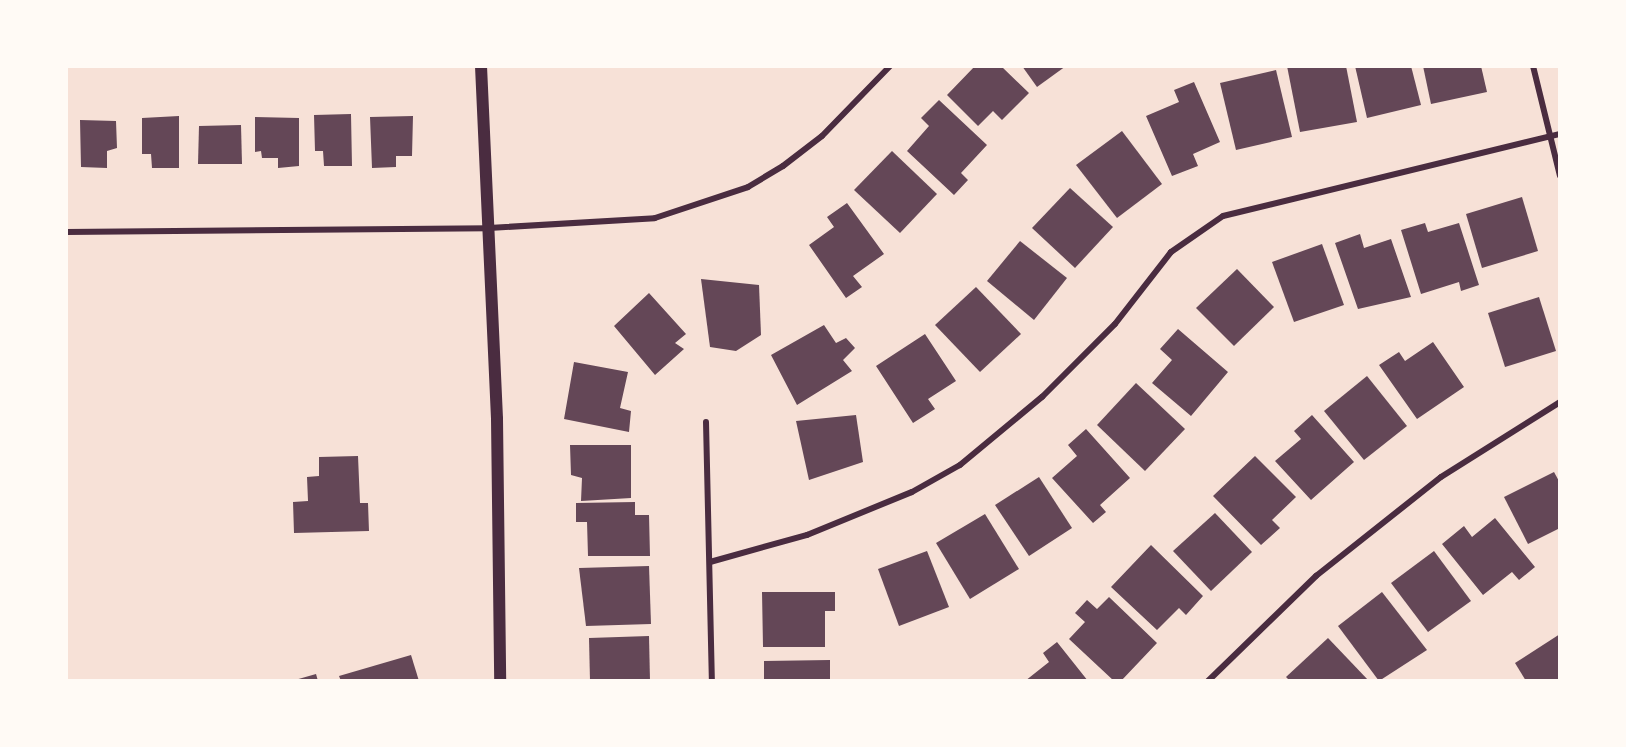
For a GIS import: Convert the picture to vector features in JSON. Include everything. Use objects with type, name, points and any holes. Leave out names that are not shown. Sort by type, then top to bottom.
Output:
[{"type":"main road","points":[[481,66],[489,228],[500,681]]},
{"type":"street","points":[[66,232],[489,228],[655,218],[748,187],[822,136],[890,66]]},
{"type":"street","points":[[1533,66],[1546,137],[1560,176]]},
{"type":"street","points":[[710,562],[807,535],[912,492],[960,465],[1042,397],[1115,324],[1171,252],[1223,216],[1560,134]]},
{"type":"street","points":[[1208,681],[1316,576],[1442,477],[1560,402]]},
{"type":"street","points":[[706,422],[712,681]]},
{"type":"building","points":[[975,66],[1001,66],[1029,93],[1002,120],[993,111],[978,126],[947,95]]},
{"type":"building","points":[[1022,66],[1066,66],[1037,87]]},
{"type":"building","points":[[1287,66],[1346,66],[1357,122],[1300,132]]},
{"type":"building","points":[[1355,66],[1411,66],[1421,105],[1367,118]]},
{"type":"building","points":[[1423,66],[1481,66],[1487,92],[1431,104]]},
{"type":"building","points":[[1276,70],[1292,137],[1236,150],[1220,83]]},
{"type":"building","points":[[1194,82],[1220,142],[1193,154],[1198,166],[1172,176],[1146,116],[1179,102],[1174,90]]},
{"type":"building","points":[[939,100],[987,145],[961,173],[968,180],[954,195],[907,151],[929,126],[921,118]]},
{"type":"building","points":[[351,114],[352,166],[324,166],[323,151],[315,151],[314,115]]},
{"type":"building","points":[[179,116],[179,168],[152,168],[151,154],[142,154],[142,118]]},
{"type":"building","points":[[413,116],[412,156],[396,156],[396,167],[372,168],[370,117]]},
{"type":"building","points":[[255,117],[299,118],[299,166],[278,168],[278,158],[262,158],[261,151],[255,152]]},
{"type":"building","points":[[80,120],[116,121],[117,148],[107,151],[107,168],[81,167]]},
{"type":"building","points":[[241,125],[242,164],[198,164],[199,126]]},
{"type":"building","points":[[1122,131],[1162,184],[1117,218],[1076,165]]},
{"type":"building","points":[[892,151],[937,194],[900,233],[854,190]]},
{"type":"building","points":[[1070,188],[1113,227],[1075,268],[1032,228]]},
{"type":"building","points":[[1522,197],[1538,251],[1482,268],[1466,214]]},
{"type":"building","points":[[847,203],[884,254],[853,276],[862,287],[846,298],[809,245],[834,227],[827,217]]},
{"type":"building","points":[[1425,223],[1428,232],[1459,223],[1479,285],[1461,291],[1459,282],[1421,294],[1401,230]]},
{"type":"building","points":[[1360,234],[1364,248],[1391,239],[1411,297],[1358,309],[1335,243]]},
{"type":"building","points":[[1020,241],[1067,278],[1034,320],[987,281]]},
{"type":"building","points":[[1322,244],[1344,305],[1294,322],[1272,262]]},
{"type":"building","points":[[1237,269],[1274,307],[1234,346],[1196,308]]},
{"type":"building","points":[[701,279],[759,285],[761,335],[736,351],[710,347]]},
{"type":"building","points":[[976,287],[1021,334],[980,372],[935,325]]},
{"type":"building","points":[[649,293],[686,334],[675,343],[684,349],[655,375],[614,326]]},
{"type":"building","points":[[1539,297],[1556,351],[1505,367],[1488,313]]},
{"type":"building","points":[[824,325],[836,343],[846,338],[855,348],[843,360],[852,371],[797,405],[771,355]]},
{"type":"building","points":[[1178,329],[1228,372],[1191,416],[1152,383],[1172,360],[1160,349]]},
{"type":"building","points":[[925,334],[956,381],[928,399],[935,409],[913,423],[876,366]]},
{"type":"building","points":[[1433,342],[1464,387],[1417,419],[1379,365],[1399,352],[1405,361]]},
{"type":"building","points":[[574,362],[628,372],[620,408],[631,411],[629,432],[564,419]]},
{"type":"building","points":[[1367,376],[1407,426],[1364,460],[1324,411]]},
{"type":"building","points":[[1136,383],[1185,429],[1145,471],[1097,425]]},
{"type":"building","points":[[856,415],[863,462],[809,480],[796,421]]},
{"type":"building","points":[[1312,415],[1354,462],[1311,500],[1275,461],[1301,439],[1294,431]]},
{"type":"building","points":[[1086,429],[1130,478],[1100,505],[1106,512],[1093,523],[1052,478],[1077,456],[1068,445]]},
{"type":"building","points":[[570,445],[631,445],[631,498],[581,501],[582,478],[571,475]]},
{"type":"building","points":[[358,456],[360,503],[368,503],[369,531],[294,533],[293,502],[308,501],[307,477],[319,476],[319,457]]},
{"type":"building","points":[[1255,456],[1296,497],[1272,520],[1280,528],[1261,545],[1213,496]]},
{"type":"building","points":[[1554,472],[1560,483],[1560,528],[1528,544],[1504,497]]},
{"type":"building","points":[[1039,477],[1072,528],[1029,556],[995,505]]},
{"type":"building","points":[[635,502],[635,515],[649,515],[650,556],[588,556],[587,522],[576,522],[576,503]]},
{"type":"building","points":[[1215,513],[1252,552],[1211,591],[1173,551]]},
{"type":"building","points":[[985,514],[1019,569],[970,599],[936,543]]},
{"type":"building","points":[[1495,518],[1535,567],[1519,580],[1512,572],[1483,595],[1442,544],[1464,526],[1472,537]]},
{"type":"building","points":[[1151,545],[1203,596],[1186,615],[1179,608],[1157,630],[1111,587]]},
{"type":"building","points":[[927,551],[949,607],[899,626],[878,569]]},
{"type":"building","points":[[1434,551],[1471,601],[1428,632],[1391,583]]},
{"type":"building","points":[[649,566],[651,624],[586,626],[579,568]]},
{"type":"building","points":[[762,592],[835,592],[835,611],[825,611],[825,647],[763,647]]},
{"type":"building","points":[[1382,592],[1427,650],[1379,681],[1338,626]]},
{"type":"building","points":[[1109,597],[1157,643],[1121,681],[1114,681],[1069,639],[1085,622],[1075,613],[1087,600],[1097,609]]},
{"type":"building","points":[[1560,634],[1560,681],[1526,681],[1515,663]]},
{"type":"building","points":[[649,636],[650,681],[590,681],[589,638]]},
{"type":"building","points":[[1328,638],[1369,681],[1290,681],[1286,677]]},
{"type":"building","points":[[1057,642],[1088,681],[1025,681],[1049,662],[1043,653]]},
{"type":"building","points":[[411,655],[419,681],[341,681],[339,676]]},
{"type":"building","points":[[830,660],[830,681],[764,681],[764,661]]},
{"type":"building","points":[[316,674],[318,681],[295,681],[295,680]]}]
